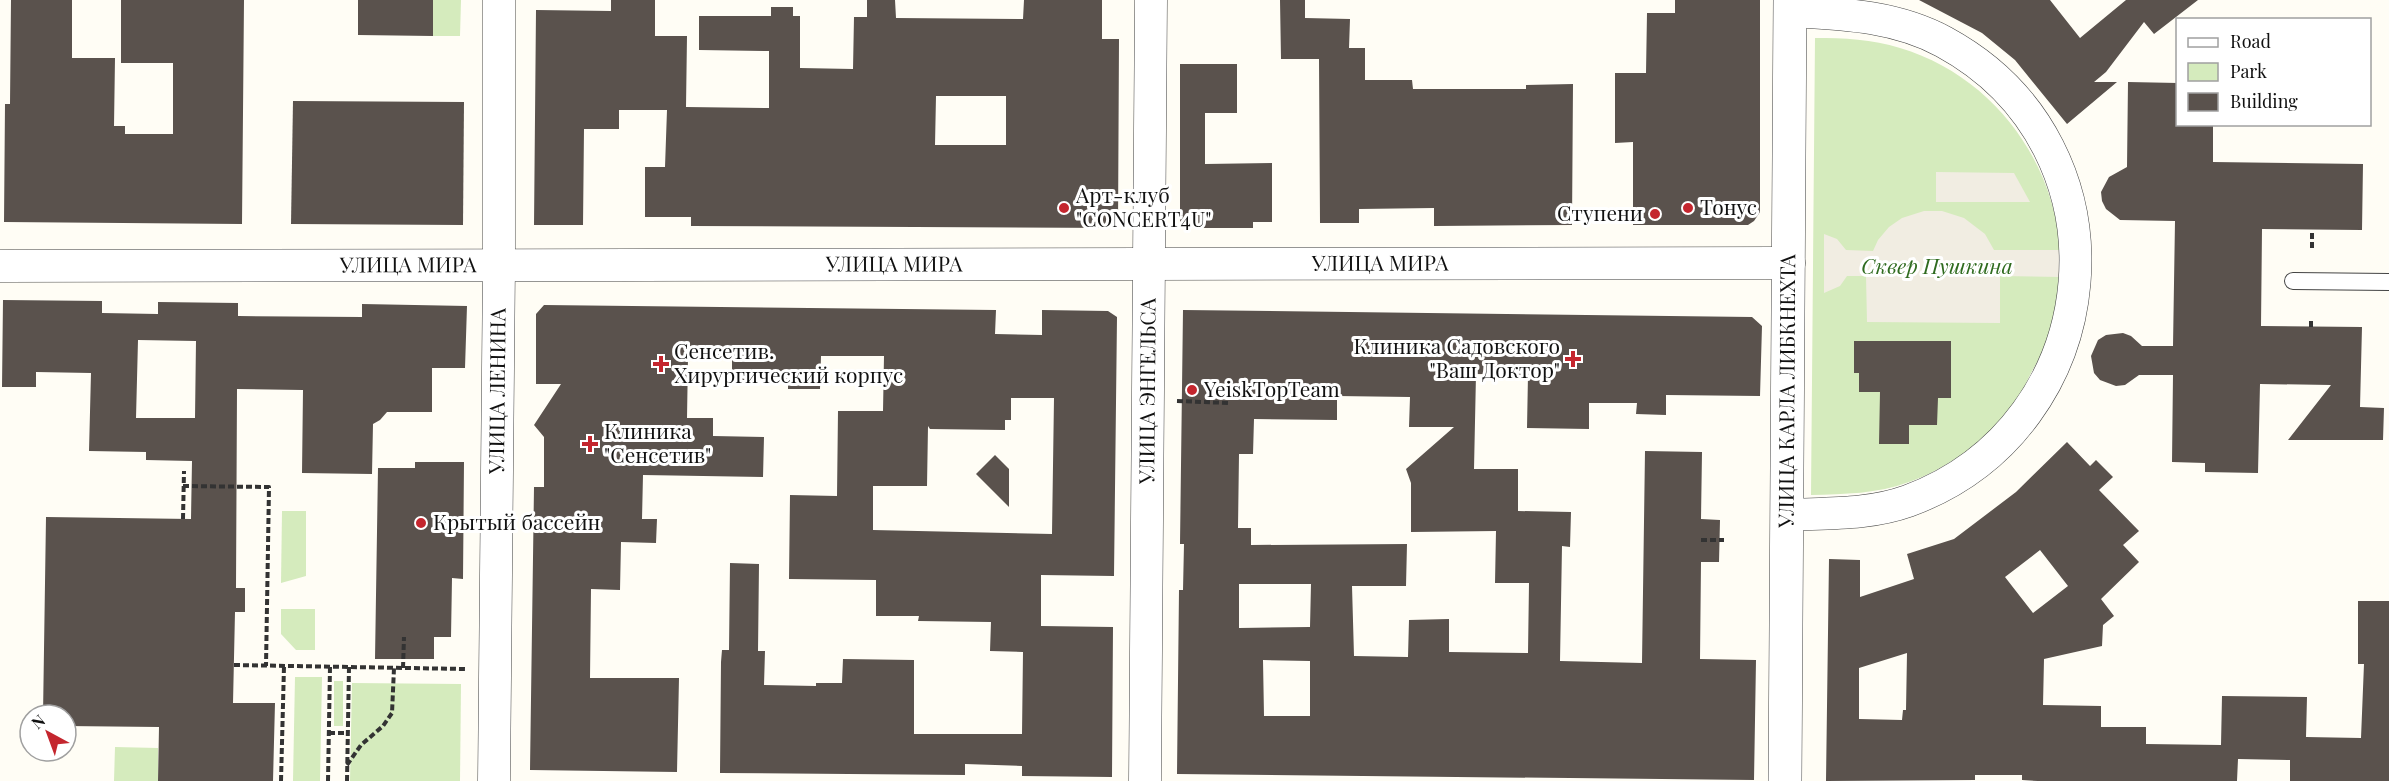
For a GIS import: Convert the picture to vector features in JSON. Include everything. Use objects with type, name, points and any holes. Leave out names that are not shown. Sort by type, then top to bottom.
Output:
[{"type":"street","name":"УЛИЦА ЛЕНИНА","points":[[494,781],[499,0]]},
{"type":"street","name":"УЛИЦА ЭНГЕЛЬСА","points":[[1145,781],[1151,0]]},
{"type":"street","name":"УЛИЦА КАРЛА ЛИБКНЕХТА","points":[[1785,781],[1790,6]]},
{"type":"street","points":[[1787,514],[1868,512],[1889,507],[1940,487],[1983,459],[2021,421],[2047,381],[2067,331],[2074,300],[2076,276],[2073,220],[2057,165],[2036,126],[1994,77],[1945,43],[1906,26],[1851,14],[1790,6]]},
{"type":"street","name":"УЛИЦА МИРА","points":[[0,266],[1789,263]]},
{"type":"lane","points":[[2293,281],[2389,282]]},
{"type":"path","points":[[2312,230],[2312,248]]},
{"type":"path","points":[[2311,318],[2311,327]]},
{"type":"path","points":[[1167,401],[1229,403]]},
{"type":"path","points":[[183,519],[184,471]]},
{"type":"path","points":[[183,486],[268,487],[266,666]]},
{"type":"path","points":[[1701,540],[1724,540]]},
{"type":"path","points":[[403,668],[404,637]]},
{"type":"path","points":[[234,665],[472,669]]},
{"type":"path","points":[[281,781],[284,666]]},
{"type":"path","points":[[328,781],[330,667]]},
{"type":"path","points":[[347,781],[349,667]]},
{"type":"path","points":[[347,765],[361,744],[383,726],[392,713],[394,668]]},
{"type":"path","points":[[329,733],[348,733]]},
{"type":"green space","points":[[433,0],[461,0],[460,36],[433,36]]},
{"type":"green space","name":"Сквер Пушкина","points":[[1815,38],[1858,40],[1900,48],[1934,61],[1964,79],[1991,102],[2015,129],[2034,158],[2048,191],[2057,225],[2061,261],[2057,307],[2047,343],[2015,405],[2003,420],[1979,442],[1951,462],[1923,477],[1897,486],[1849,494],[1811,495]]},
{"type":"green space","points":[[282,511],[306,511],[306,576],[281,583]]},
{"type":"green space","points":[[281,609],[315,609],[315,650],[296,650],[281,634]]},
{"type":"green space","points":[[295,677],[322,677],[320,781],[293,781]]},
{"type":"green space","points":[[334,681],[343,681],[343,726],[334,726]]},
{"type":"green space","points":[[352,683],[461,684],[460,781],[350,781]]},
{"type":"green space","points":[[115,747],[158,748],[158,781],[114,781]]},
{"type":"shaded area","points":[[1936,172],[2014,173],[2030,202],[1936,202]]},
{"type":"shaded area","points":[[1924,211],[1942,211],[1964,218],[1985,234],[1994,250],[2061,250],[2061,277],[2000,276],[2000,323],[1867,322],[1866,276],[1847,276],[1840,286],[1824,293],[1824,234],[1837,239],[1846,250],[1873,251],[1878,240],[1889,227],[1902,218]]},
{"type":"building","points":[[11,0],[72,0],[72,58],[115,58],[114,126],[125,126],[125,134],[173,134],[173,63],[121,63],[121,0],[244,0],[242,224],[4,222],[5,104],[10,104]]},
{"type":"building","points":[[358,0],[433,0],[433,36],[358,35]]},
{"type":"building","points":[[611,0],[655,0],[655,36],[687,36],[686,107],[769,108],[769,51],[699,50],[699,16],[771,16],[771,7],[793,7],[793,16],[800,16],[800,68],[853,69],[854,17],[867,17],[867,0],[895,0],[896,18],[1023,19],[1024,0],[1102,0],[1102,39],[1119,39],[1118,228],[691,226],[691,217],[645,217],[645,167],[665,167],[667,110],[619,110],[619,129],[584,129],[583,225],[534,225],[536,10],[611,11]],"holes":[[[936,96],[1006,96],[1006,145],[935,145]]]},
{"type":"building","points":[[1280,0],[1305,0],[1305,18],[1350,19],[1349,48],[1365,48],[1365,80],[1412,80],[1413,89],[1526,89],[1526,85],[1573,84],[1572,225],[1434,226],[1434,208],[1359,209],[1359,223],[1320,223],[1319,59],[1281,59]]},
{"type":"building","points":[[1675,0],[1760,0],[1760,212],[1748,225],[1633,225],[1633,142],[1615,143],[1615,73],[1646,73],[1647,13],[1675,13]]},
{"type":"building","points":[[1919,0],[2050,0],[2080,38],[2126,0],[2198,0],[2154,34],[2144,22],[2106,72],[2094,82],[2117,82],[2067,124],[2015,60],[1982,33]]},
{"type":"building","points":[[1180,64],[1237,64],[1237,113],[1205,113],[1205,164],[1272,163],[1272,222],[1253,222],[1253,228],[1180,228]]},
{"type":"building","points":[[2128,82],[2176,83],[2176,126],[2213,126],[2213,162],[2363,164],[2362,230],[2262,229],[2261,326],[2362,327],[2360,407],[2384,408],[2383,440],[2288,440],[2331,385],[2260,384],[2258,473],[2205,472],[2205,463],[2172,462],[2173,375],[2139,375],[2125,385],[2116,386],[2100,380],[2094,373],[2091,356],[2098,340],[2106,335],[2123,333],[2131,336],[2142,346],[2173,346],[2175,221],[2120,220],[2106,209],[2101,192],[2109,177],[2127,167]]},
{"type":"building","points":[[293,101],[464,102],[463,225],[291,224]]},
{"type":"building","points":[[3,300],[102,301],[102,313],[158,314],[158,302],[238,303],[238,316],[362,317],[362,304],[467,306],[465,368],[432,368],[432,412],[387,412],[373,424],[372,474],[302,473],[303,390],[237,389],[236,588],[245,588],[245,612],[235,612],[233,703],[275,703],[273,781],[158,781],[159,727],[78,726],[78,703],[43,703],[46,517],[191,519],[192,461],[146,460],[146,452],[89,451],[91,373],[36,372],[36,387],[2,387]],"holes":[[[138,340],[196,341],[195,418],[136,418]]]},
{"type":"building","points":[[544,305],[996,310],[995,334],[1042,335],[1042,310],[1108,311],[1117,317],[1114,576],[1041,575],[1041,626],[1113,627],[1112,777],[1022,776],[1022,766],[965,764],[965,775],[720,773],[721,662],[722,650],[729,650],[730,563],[759,564],[758,651],[765,651],[764,685],[816,686],[816,683],[842,683],[843,659],[914,660],[914,734],[1022,734],[1023,652],[990,651],[991,622],[918,621],[919,616],[876,616],[876,580],[789,579],[790,495],[837,496],[838,411],[883,411],[884,356],[821,356],[820,389],[788,389],[788,380],[732,380],[732,357],[688,357],[687,418],[713,418],[713,436],[764,437],[763,477],[643,475],[642,519],[657,519],[656,543],[621,542],[620,590],[591,589],[590,678],[679,678],[677,772],[530,770],[534,487],[544,487],[544,437],[534,425],[561,384],[536,384],[536,314]],"holes":[[[1011,398],[1054,398],[1052,534],[873,530],[873,486],[927,486],[928,426],[930,429],[1005,430],[1005,420],[1011,420]]]},
{"type":"building","points":[[1183,310],[1752,317],[1762,326],[1760,396],[1666,395],[1666,415],[1636,414],[1637,403],[1589,403],[1589,429],[1527,428],[1528,375],[1476,374],[1474,469],[1518,469],[1518,511],[1571,512],[1570,547],[1562,546],[1560,661],[1642,663],[1645,451],[1702,452],[1701,519],[1720,520],[1719,562],[1701,562],[1700,659],[1756,660],[1754,780],[1177,774],[1179,590],[1183,590],[1184,544],[1180,544]],"holes":[[[1337,396],[1410,397],[1409,427],[1454,427],[1406,469],[1411,483],[1411,532],[1496,531],[1495,583],[1529,583],[1528,653],[1449,652],[1449,619],[1409,620],[1408,657],[1354,656],[1352,586],[1406,586],[1407,544],[1251,545],[1251,528],[1238,528],[1239,454],[1253,454],[1254,419],[1337,420]],[[1239,584],[1311,584],[1310,627],[1239,628]],[[1263,660],[1310,661],[1310,716],[1264,716]]]},
{"type":"building","points":[[1854,341],[1951,341],[1951,398],[1938,398],[1937,425],[1909,425],[1909,444],[1879,444],[1880,392],[1859,392],[1859,373],[1854,373]]},
{"type":"building","points":[[2067,442],[2090,466],[2096,460],[2113,477],[2099,490],[2139,531],[2123,545],[2139,562],[2101,599],[2114,616],[2103,625],[2102,646],[2044,659],[2043,705],[2101,706],[2101,727],[2146,727],[2146,744],[2221,745],[2222,696],[2307,697],[2306,737],[2361,738],[2364,664],[2358,664],[2358,601],[2389,601],[2389,781],[2290,781],[2290,760],[2238,759],[2237,781],[2038,781],[2022,780],[2022,775],[1975,775],[1975,780],[1826,781],[1829,559],[1860,560],[1860,597],[1914,579],[1907,554],[1954,539],[2016,492]],"holes":[[[2040,550],[2068,586],[2033,613],[2005,577]],[[1907,653],[1906,710],[1903,710],[1902,720],[1859,719],[1859,668]]]},
{"type":"building","points":[[995,455],[1009,469],[1009,507],[976,474]]},
{"type":"building","name":"Крытый бассейн","points":[[415,462],[464,462],[463,579],[452,578],[451,637],[434,637],[434,659],[375,659],[378,468],[415,468]]},
{"type":"place","name":"Арт-клуб \"CONCERT4U\"","points":[[1064,208]]},
{"type":"place","name":"Тонус","points":[[1688,208]]},
{"type":"place","name":"Ступени","points":[[1655,214]]},
{"type":"place","name":"Клиника Садовского \"Ваш Доктор\"","points":[[1573,359]]},
{"type":"place","name":"Сенсетив. Хирургический корпус","points":[[661,364]]},
{"type":"place","name":"YeiskTopTeam","points":[[1192,390]]},
{"type":"place","name":"Клиника \"Сенсетив\"","points":[[590,444]]},
{"type":"place","name":"Крытый бассейн","points":[[421,523]]}]
